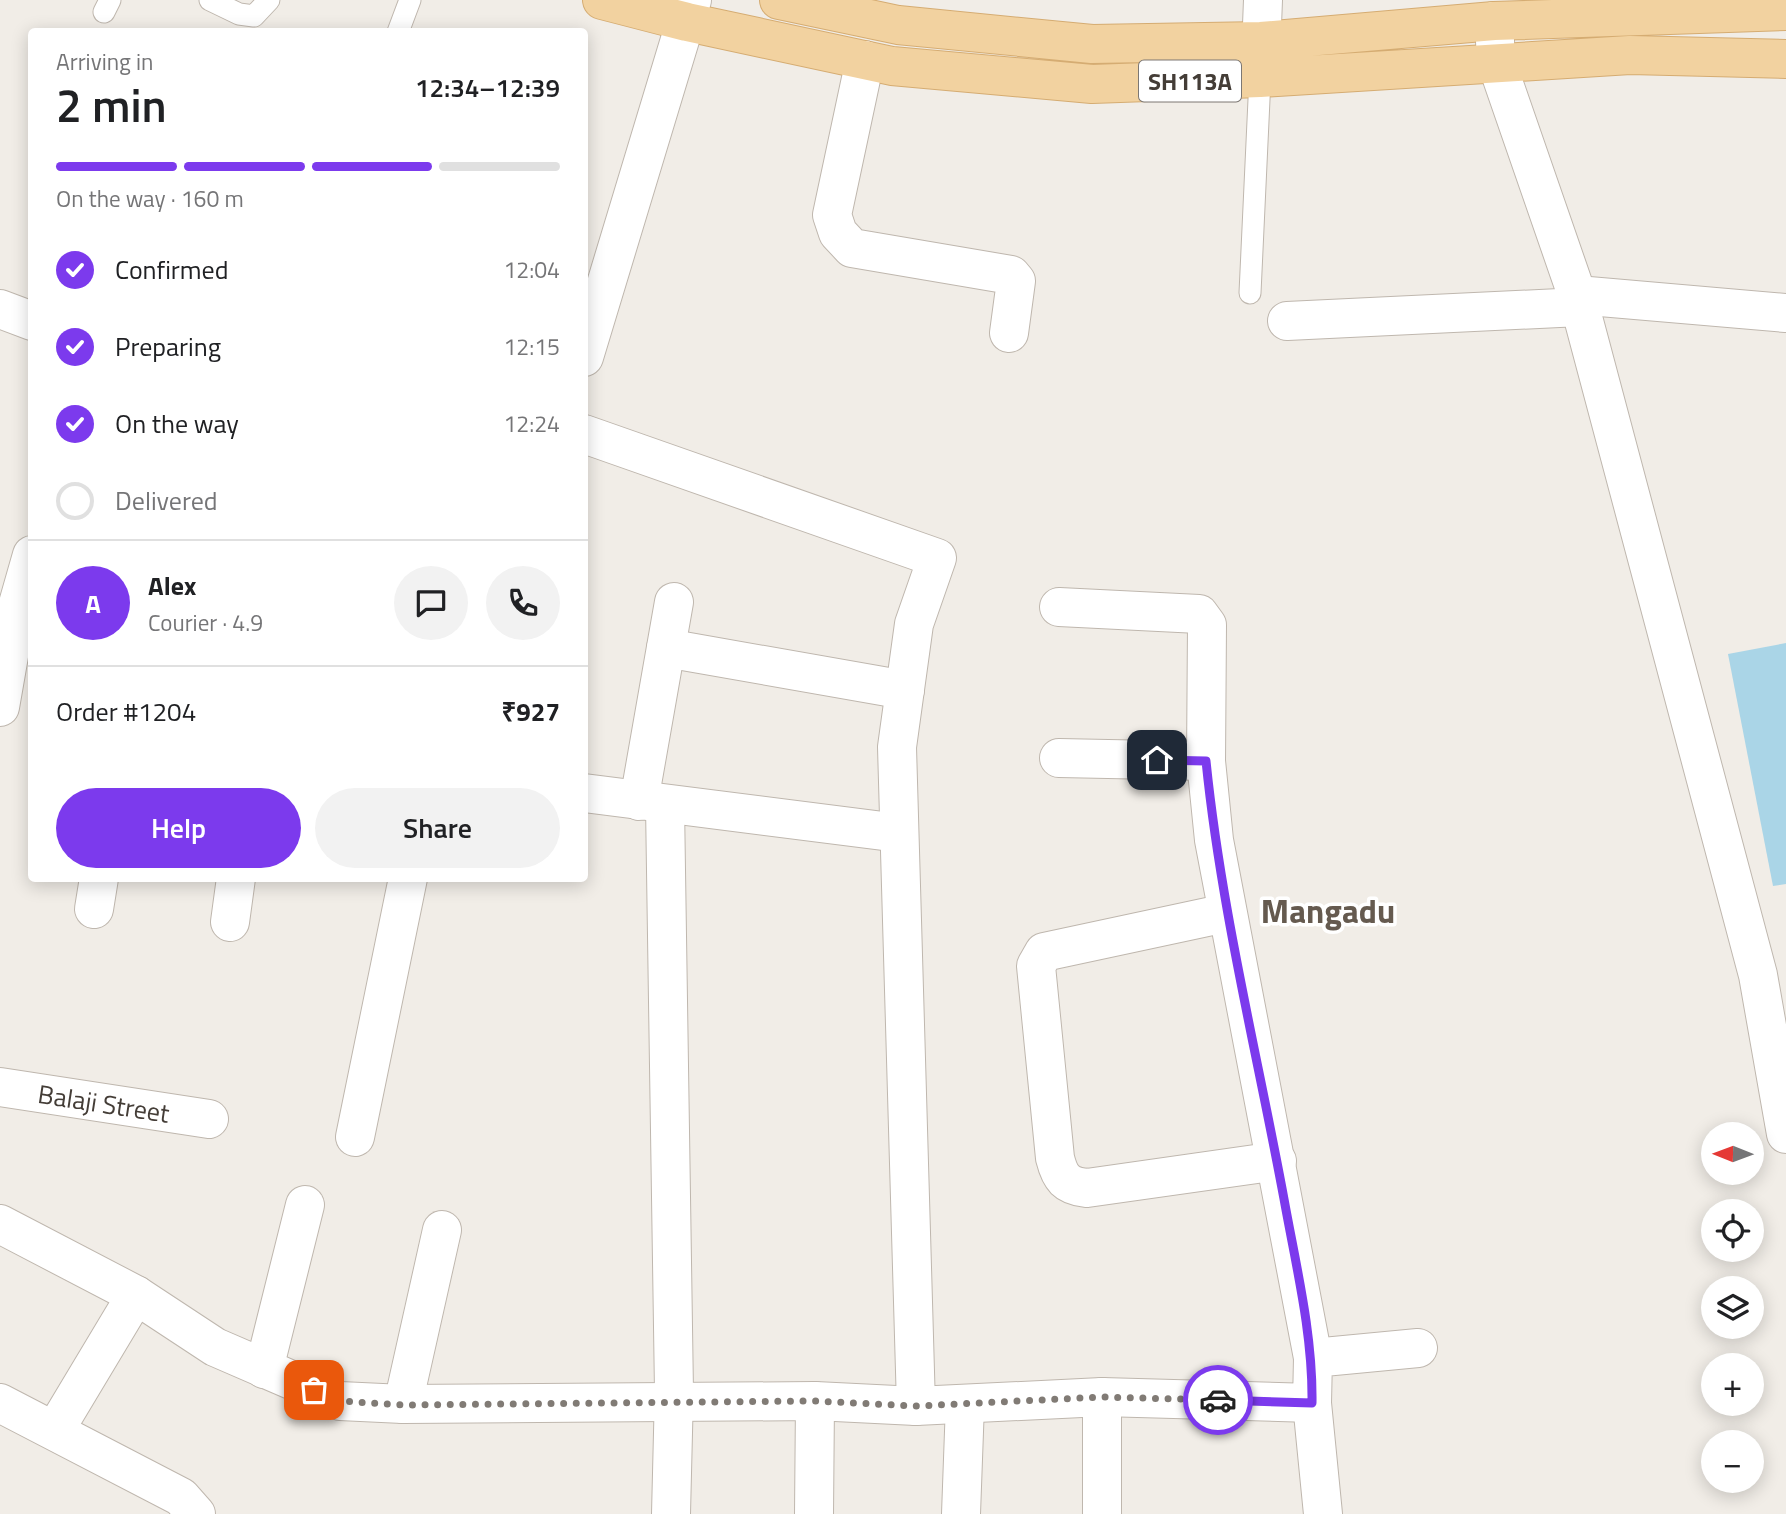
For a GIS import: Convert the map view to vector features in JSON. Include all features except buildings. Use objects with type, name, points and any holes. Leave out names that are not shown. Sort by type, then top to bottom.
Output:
[{"type":"main road","name":"SH113A","points":[[602,0],[689,11],[865,60],[992,77],[1091,84],[1260,78],[1496,61],[1630,55],[1786,59]]},
{"type":"main road","name":"SH113A","points":[[779,0],[898,25],[996,37],[1092,44],[1261,41],[1483,14],[1786,11]]},
{"type":"street","points":[[1256,1],[1261,41],[1260,78]]},
{"type":"street","points":[[588,344],[689,11]]},
{"type":"street","points":[[1483,14],[1496,61],[1579,301],[1772,972],[1786,1134]]},
{"type":"street","points":[[865,60],[832,215],[838,233],[852,247],[863,250],[1011,275],[1016,281],[1009,333]]},
{"type":"street","points":[[1287,321],[1579,301],[1786,313]]},
{"type":"street","points":[[0,309],[28,320]]},
{"type":"street","points":[[588,435],[937,558],[914,624],[897,747],[916,1406]]},
{"type":"street","points":[[28,569],[18,604],[0,706],[28,709]]},
{"type":"street","points":[[671,1514],[674,1402],[652,803],[666,648],[674,602]]},
{"type":"street","points":[[1059,607],[1199,614],[1207,625],[1206,761],[1214,840],[1313,1358],[1312,1403],[1323,1514]]},
{"type":"street","points":[[666,648],[905,690]]},
{"type":"street","points":[[1059,758],[1206,761]]},
{"type":"street","points":[[588,794],[899,833]]},
{"type":"street","points":[[230,922],[235,882]]},
{"type":"street","points":[[355,1137],[407,882]]},
{"type":"street","points":[[1226,913],[1044,952],[1036,966],[1055,1158],[1060,1176],[1072,1186],[1087,1188],[1277,1161]]},
{"type":"street","name":"Balaji Street","points":[[0,1087],[209,1119]]},
{"type":"street","points":[[264,1369],[305,1205]]},
{"type":"street","points":[[0,1224],[136,1294],[215,1348],[340,1401],[403,1405],[815,1401],[916,1406],[1102,1397],[1312,1403]]},
{"type":"street","points":[[403,1405],[442,1230]]},
{"type":"street","points":[[55,1430],[136,1294]]},
{"type":"street","points":[[1313,1358],[1418,1348]]},
{"type":"street","points":[[1102,1397],[1102,1514]]},
{"type":"street","points":[[814,1514],[815,1401]]},
{"type":"street","points":[[0,1403],[181,1497],[196,1514]]},
{"type":"street","points":[[961,1514],[965,1404]]},
{"type":"lane","points":[[210,0],[239,14],[254,16],[269,0]]},
{"type":"lane","points":[[400,28],[410,0]]},
{"type":"lane","points":[[1250,293],[1260,78]]},
{"type":"water","points":[[1786,643],[1786,884],[1773,886],[1728,654]]},
{"type":"way so far","points":[[314,1390],[340,1401],[403,1405],[815,1401],[916,1406],[1102,1397],[1218,1400]]},
{"type":"district","name":"Mangadu","points":[[1328,911]]},
{"type":"route","points":[[1157,760],[1206,761],[1214,840],[1226,913],[1277,1161],[1313,1358],[1312,1403],[1218,1400]]}]
